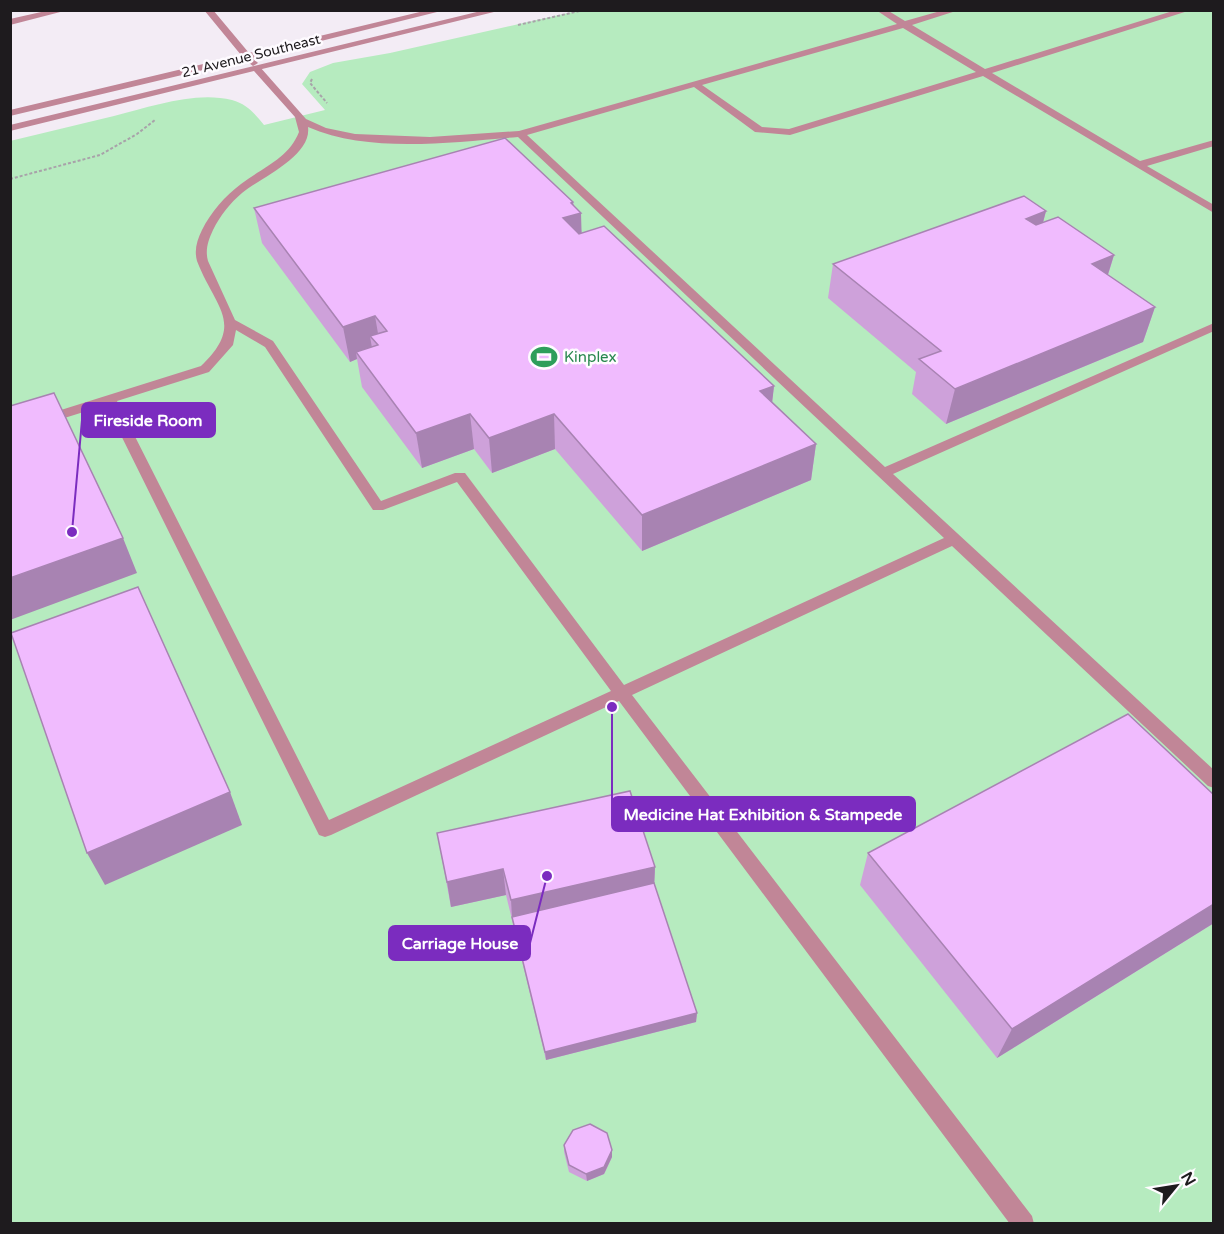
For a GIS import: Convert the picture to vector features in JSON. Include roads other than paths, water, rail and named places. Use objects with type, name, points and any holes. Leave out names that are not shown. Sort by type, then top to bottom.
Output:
[{"type":"street","points":[[10,22],[64,10]]},
{"type":"street","points":[[207,10],[302,122],[323,130],[355,137],[430,140],[520,134],[955,10]]},
{"type":"street","name":"21 Avenue Southeast","points":[[10,113],[441,10]]},
{"type":"street","name":"21 Avenue Southeast","points":[[10,128],[498,10]]},
{"type":"street","points":[[880,10],[1214,210]]},
{"type":"street","points":[[695,84],[759,130],[790,132],[1186,10]]},
{"type":"street","points":[[10,431],[205,369],[219,357],[230,341],[231,323],[205,267],[200,250],[209,229],[238,191],[284,160],[295,148],[303,134],[302,122]]},
{"type":"street","points":[[520,134],[956,538],[1214,781]]},
{"type":"street","points":[[1138,165],[1212,144]]},
{"type":"street","points":[[231,323],[269,344],[378,507],[460,476],[1024,1224]]},
{"type":"street","points":[[885,472],[1214,326]]},
{"type":"street","points":[[110,399],[325,830],[956,538]]},
{"type":"place","name":"Kinplex","points":[[544,357]]},
{"type":"place","name":"Fireside Room","points":[[72,532]]},
{"type":"place","name":"Medicine Hat Exhibition & Stampede","points":[[612,707]]},
{"type":"place","name":"Carriage House","points":[[547,876]]}]
